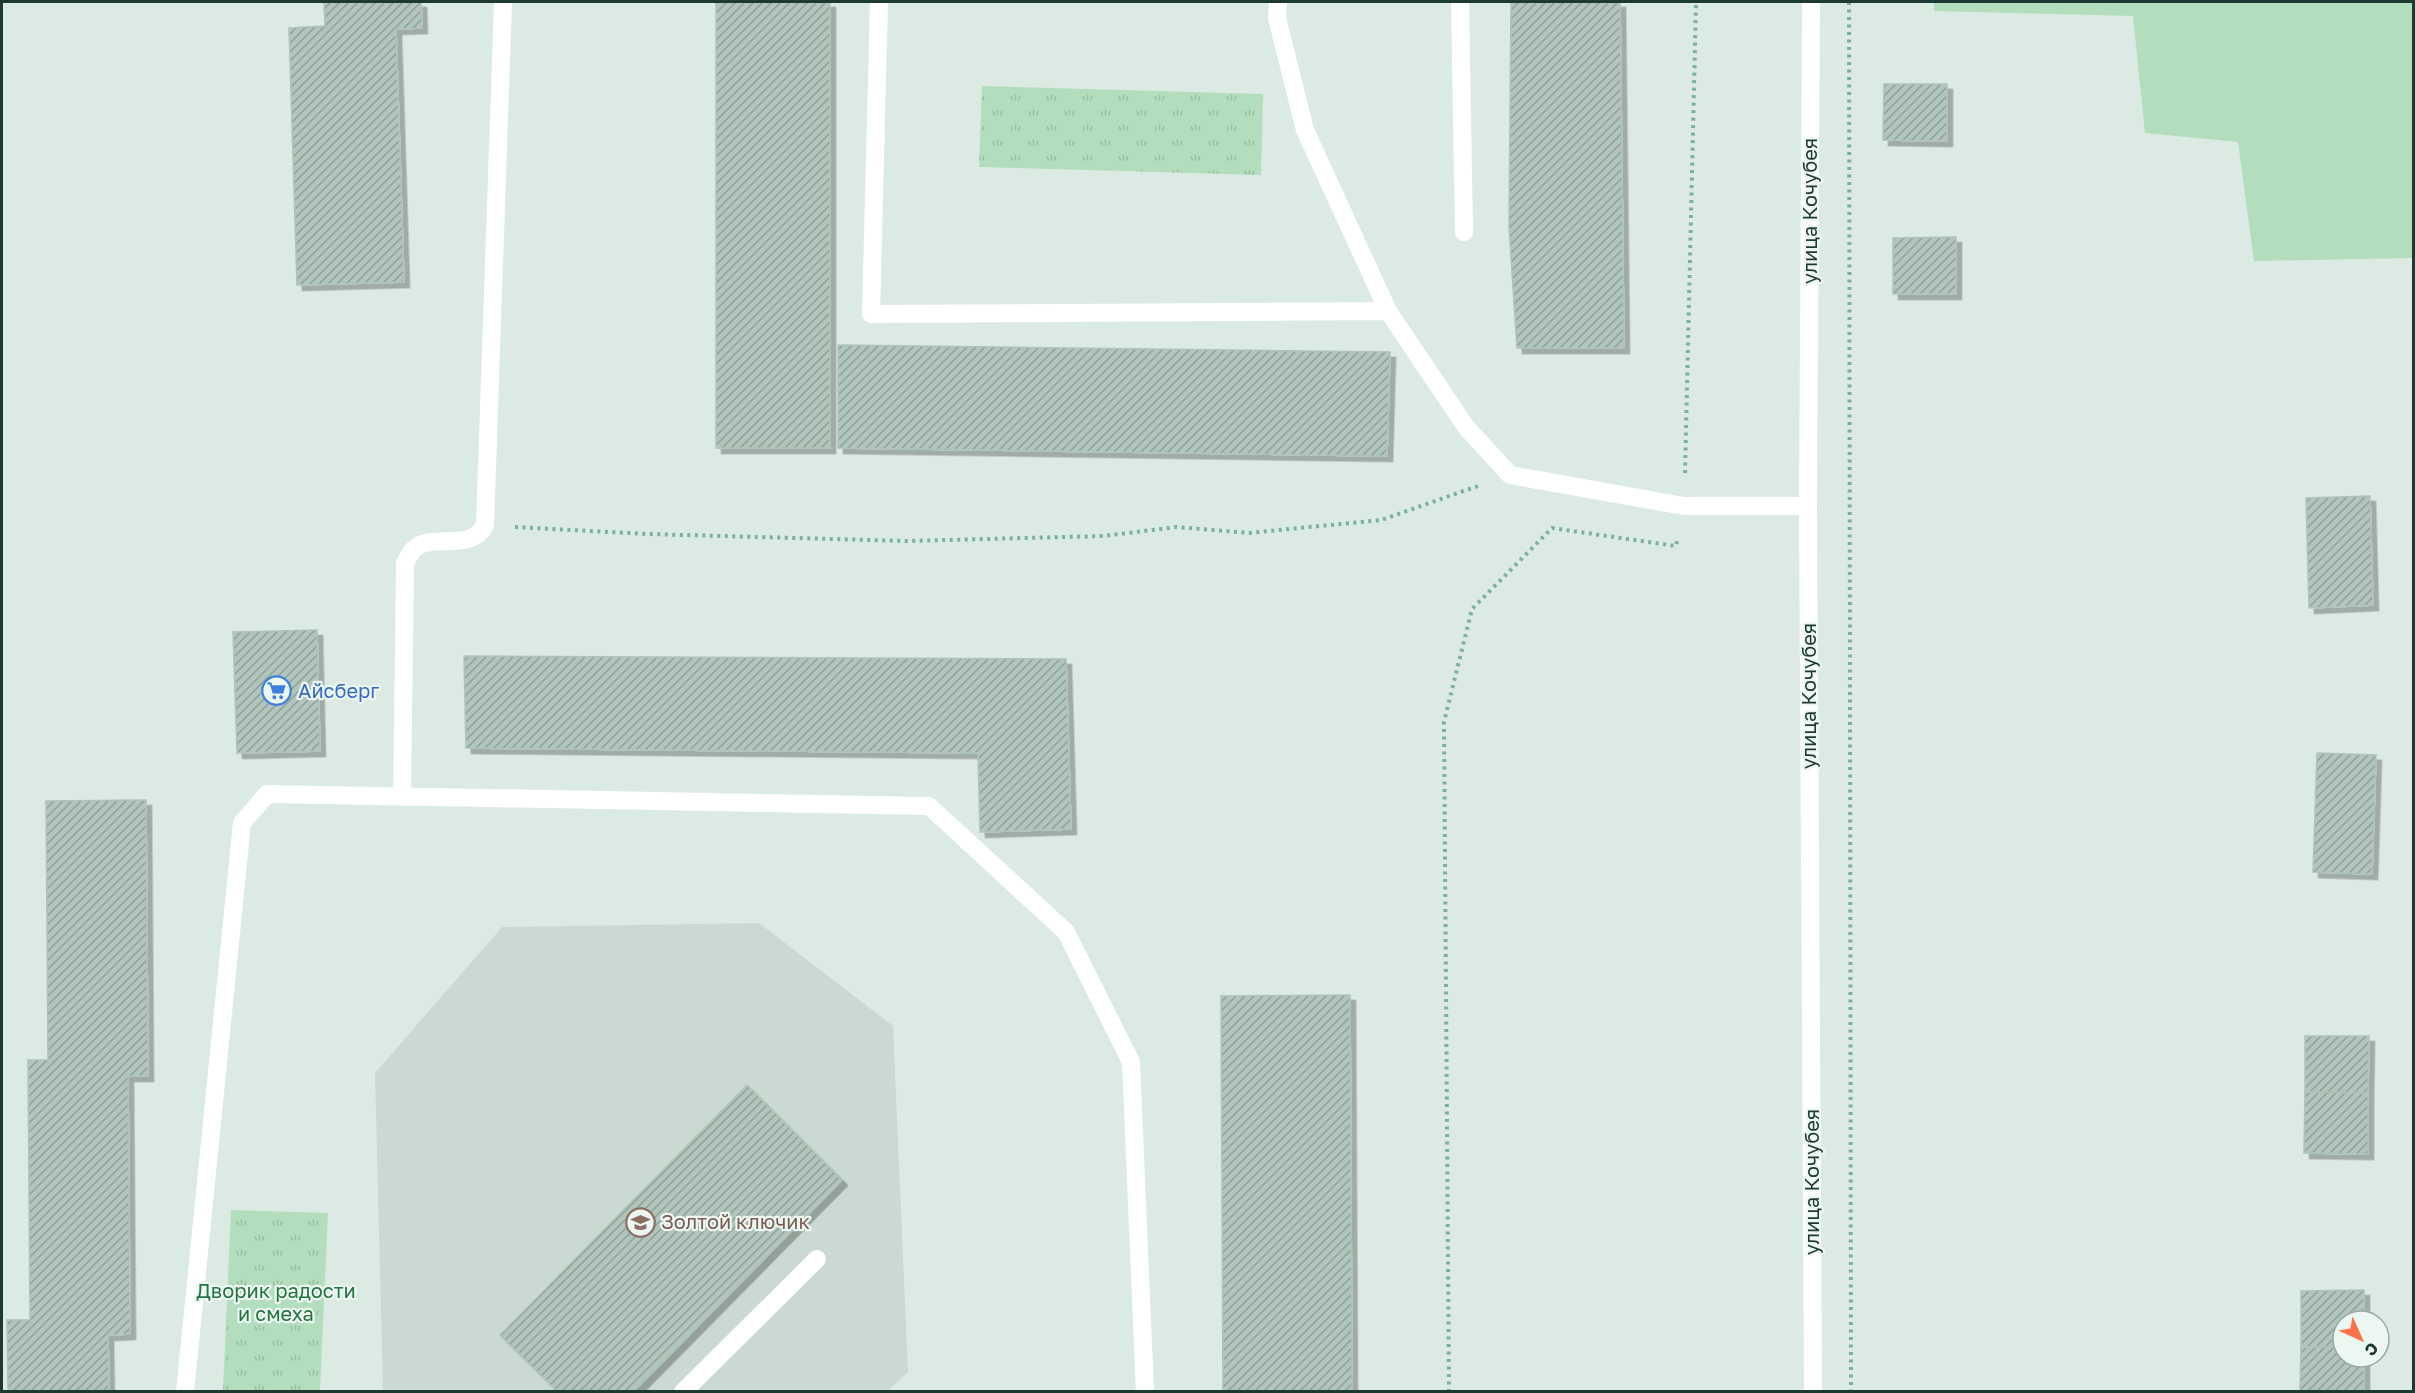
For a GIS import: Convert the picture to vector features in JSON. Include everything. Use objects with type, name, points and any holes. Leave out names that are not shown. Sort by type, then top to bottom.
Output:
[{"type":"street","points":[[402,797],[405,563],[413,550],[426,543],[470,540],[480,534],[485,525],[503,2]]},
{"type":"street","points":[[879,2],[871,314],[1388,311]]},
{"type":"street","points":[[1278,2],[1277,18],[1305,130],[1388,311],[1466,427],[1510,475],[1684,506],[1808,506]]},
{"type":"street","points":[[1461,2],[1464,232]]},
{"type":"street","name":"улица Кочубея","points":[[1811,2],[1808,506],[1813,1392]]},
{"type":"street","points":[[185,1392],[242,823],[267,794],[929,806],[1066,932],[1131,1062],[1145,1392]]},
{"type":"street","points":[[682,1392],[818,1259]]},
{"type":"path","points":[[1449,1392],[1444,722],[1472,609],[1552,528],[1676,546],[1684,506],[1696,2]]},
{"type":"path","points":[[1849,2],[1851,1392]]},
{"type":"path","points":[[485,525],[647,534],[907,541],[1103,536],[1177,527],[1249,533],[1381,520],[1510,475]]},
{"type":"shaded area","name":"Золтой ключик","points":[[759,923],[893,1026],[908,1372],[887,1392],[383,1391],[375,1073],[502,927]]},
{"type":"green space","points":[[1934,2],[2413,2],[2413,258],[2254,261],[2238,142],[2145,133],[2133,16],[1934,11]]},
{"type":"green space","points":[[982,86],[1263,94],[1261,175],[979,167]]},
{"type":"green space","name":"Дворик радости и смеха","points":[[231,1210],[328,1213],[320,1391],[223,1391]]},
{"type":"building","points":[[324,2],[421,2],[422,28],[396,29],[404,282],[297,285],[289,28],[325,26]]},
{"type":"building","points":[[716,2],[830,2],[830,448],[716,448]]},
{"type":"building","points":[[1511,2],[1620,2],[1624,348],[1517,348],[1509,227]]},
{"type":"building","points":[[1884,84],[1947,84],[1947,141],[1883,140]]},
{"type":"building","points":[[1956,237],[1956,294],[1893,294],[1893,238]]},
{"type":"building","points":[[838,345],[1390,352],[1387,456],[838,448]]},
{"type":"building","points":[[2370,496],[2373,605],[2309,608],[2306,498]]},
{"type":"building","name":"Айсберг","points":[[317,630],[320,751],[237,753],[233,632]]},
{"type":"building","points":[[464,656],[1066,659],[1071,829],[980,832],[978,753],[466,748]]},
{"type":"building","points":[[2317,753],[2376,755],[2372,874],[2313,872]]},
{"type":"building","points":[[146,800],[148,1076],[128,1076],[130,1334],[108,1335],[109,1392],[8,1392],[7,1320],[30,1320],[28,1060],[48,1060],[46,801]]},
{"type":"building","points":[[1350,995],[1352,1392],[1223,1392],[1221,996]]},
{"type":"building","points":[[2305,1036],[2369,1036],[2368,1093],[2305,1092]]},
{"type":"building","points":[[747,1085],[842,1180],[633,1392],[558,1392],[500,1335]]},
{"type":"building","points":[[2305,1092],[2368,1093],[2368,1154],[2304,1153]]},
{"type":"building","points":[[2364,1290],[2364,1309],[2331,1309],[2331,1347],[2301,1347],[2301,1291]]},
{"type":"building","points":[[2301,1347],[2331,1347],[2331,1369],[2364,1369],[2364,1392],[2300,1392]]},
{"type":"place","name":"Айсберг","points":[[277,691]]},
{"type":"place","name":"Золтой ключик","points":[[640,1222]]}]
